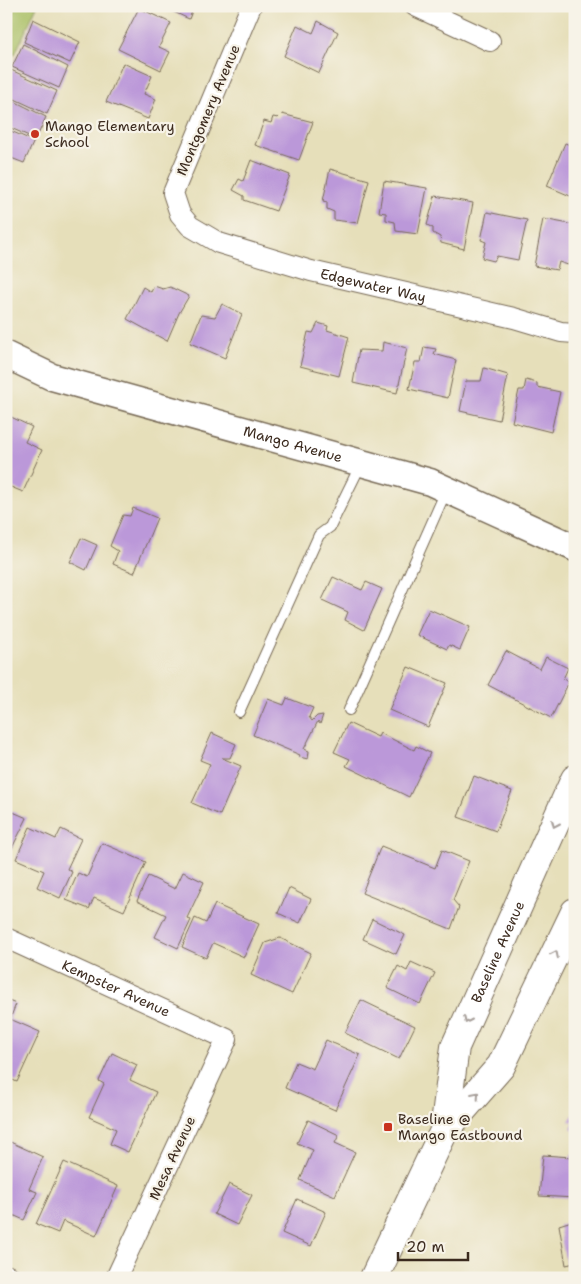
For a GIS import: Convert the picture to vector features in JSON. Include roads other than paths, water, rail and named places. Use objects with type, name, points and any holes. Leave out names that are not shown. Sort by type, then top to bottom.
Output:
[{"type":"main road","name":"Baseline Avenue","points":[[444,1131],[455,1047],[575,779]]},
{"type":"main road","name":"Baseline Avenue","points":[[374,1278],[444,1131],[501,1066],[575,912]]},
{"type":"street","name":"Montgomery Avenue","points":[[180,214],[173,193],[251,6]]},
{"type":"street","points":[[415,6],[490,41]]},
{"type":"street","name":"Edgewater Way","points":[[180,214],[190,226],[219,243],[311,271],[514,318],[561,332],[575,333]]},
{"type":"street","name":"Mango Avenue","points":[[6,355],[52,377],[430,482],[575,548]]},
{"type":"street","name":"Kempster Avenue","points":[[6,938],[227,1039]]},
{"type":"street","name":"Mesa Avenue","points":[[116,1278],[227,1039]]},
{"type":"street","points":[[6,1275],[12,1278]]},
{"type":"lane","points":[[239,712],[319,535],[330,527],[361,463]]},
{"type":"lane","points":[[349,710],[447,490]]},
{"type":"place","name":"Mango Elementary School","points":[[35,134]]},
{"type":"place","name":"Baseline @ Mango Eastbound","points":[[388,1127]]}]
